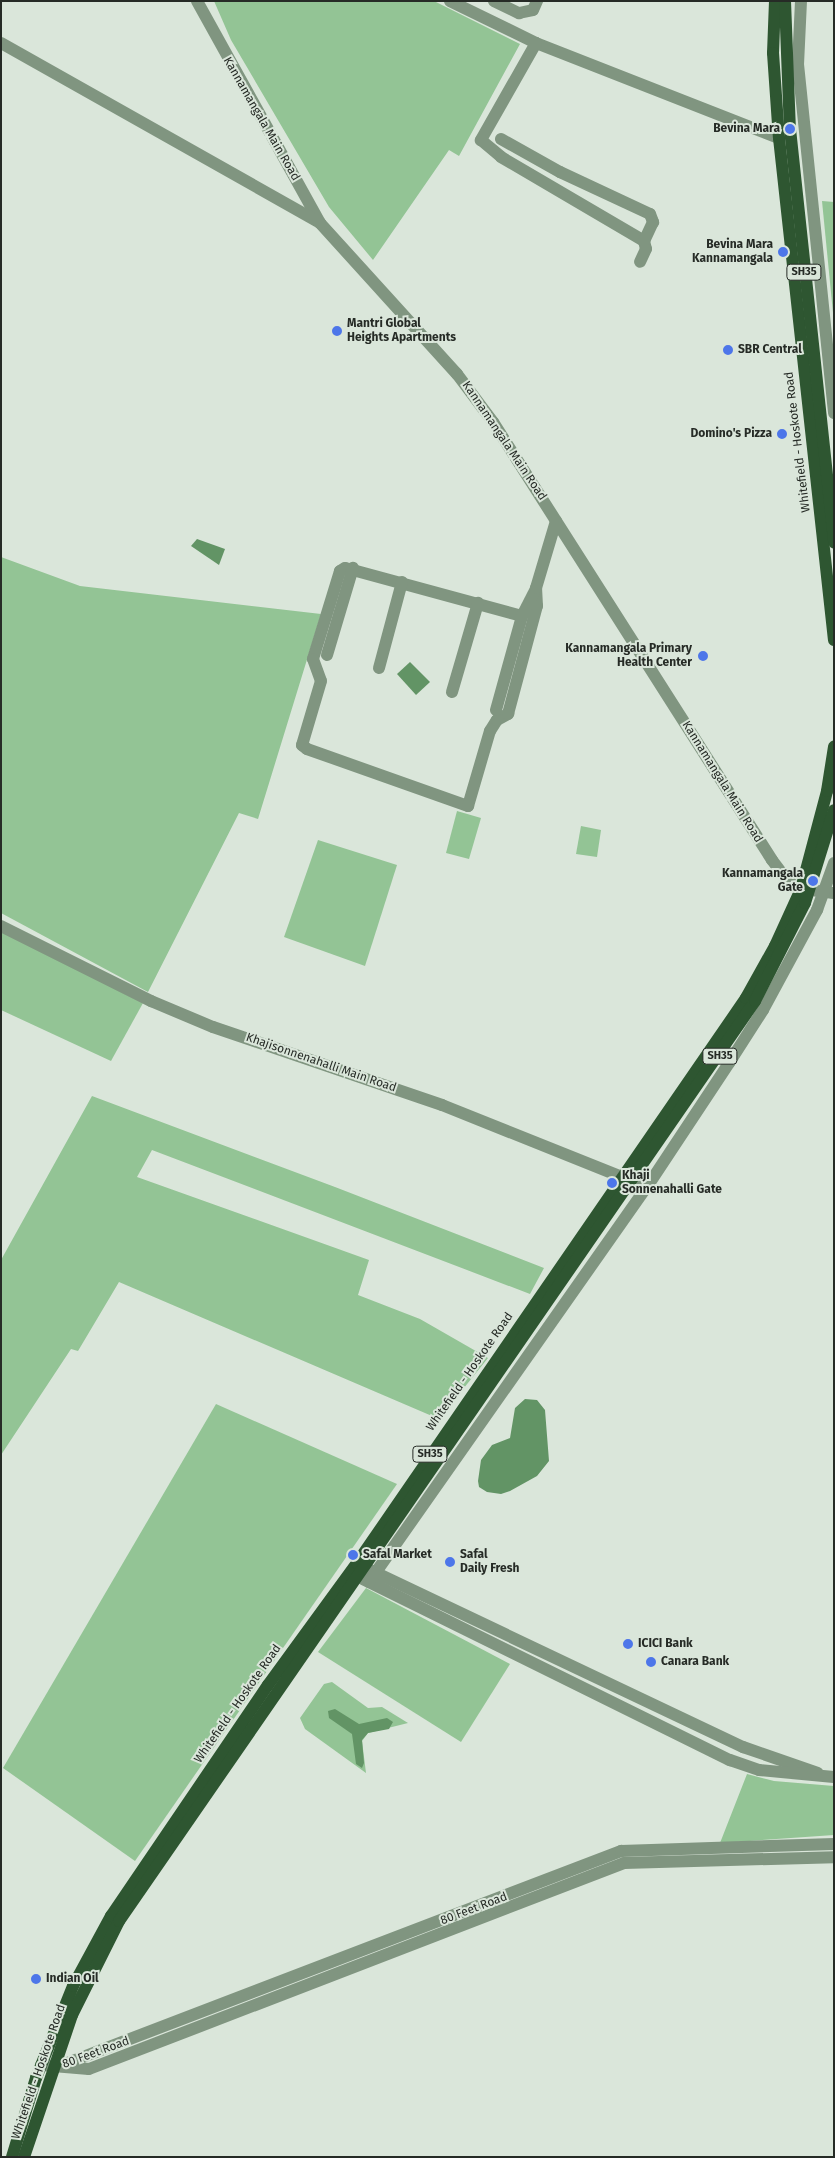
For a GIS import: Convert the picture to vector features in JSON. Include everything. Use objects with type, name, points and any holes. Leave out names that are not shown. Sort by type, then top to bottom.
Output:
[{"type":"main road","name":"Whitefield - Hoskote Road","points":[[775,1],[773,53],[779,138],[834,640]]},
{"type":"main road","name":"Whitefield - Hoskote Road","points":[[785,1],[790,129],[834,543]]},
{"type":"main road","name":"Whitefield - Hoskote Road","points":[[805,890],[827,791],[834,747]]},
{"type":"main road","name":"Whitefield - Hoskote Road","points":[[12,2157],[47,2067],[73,1986],[110,1916],[276,1673],[362,1572],[629,1178],[746,998],[775,946],[805,890],[834,810]]},
{"type":"main road","name":"Whitefield - Hoskote Road","points":[[24,2157],[47,2067]]},
{"type":"street","name":"Kannamangala Main Road","points":[[197,1],[320,223],[458,374],[508,444],[772,860],[788,882],[805,890]]},
{"type":"street","points":[[450,1],[536,43],[779,138]]},
{"type":"street","points":[[494,1],[519,13],[533,10],[537,1]]},
{"type":"street","points":[[801,1],[798,64],[834,413]]},
{"type":"street","points":[[1,43],[320,223]]},
{"type":"street","points":[[536,43],[481,140],[501,157],[644,241]]},
{"type":"street","points":[[500,139],[560,172],[650,214],[653,222],[644,241],[646,249],[640,262]]},
{"type":"street","points":[[496,710],[522,616],[536,588],[556,521]]},
{"type":"street","points":[[522,616],[353,568],[340,571],[314,659],[321,681],[302,745],[307,749],[468,806],[490,731],[497,720],[508,714],[537,606],[536,588]]},
{"type":"street","points":[[327,655],[353,568]]},
{"type":"street","points":[[379,668],[402,582]]},
{"type":"street","points":[[452,692],[478,604]]},
{"type":"street","points":[[834,863],[830,893],[764,1010],[647,1187],[362,1572],[432,1606],[743,1747],[816,1771],[820,1776],[834,1777]]},
{"type":"street","points":[[805,890],[830,893]]},
{"type":"street","name":"Khajisonnenahalli Main Road","points":[[1,926],[150,1001],[213,1027],[442,1104],[629,1178],[647,1187]]},
{"type":"street","name":"80 Feet Road","points":[[47,2067],[451,1918],[621,1850],[834,1844]]},
{"type":"street","name":"80 Feet Road","points":[[47,2067],[89,2069],[624,1863],[834,1857]]},
{"type":"shaded area","points":[[214,1],[434,1],[520,44],[459,156],[449,150],[373,260],[329,207],[231,40]]},
{"type":"shaded area","points":[[822,201],[834,202],[834,323]]},
{"type":"shaded area","points":[[197,539],[225,549],[219,565],[191,546]]},
{"type":"shaded area","points":[[1,557],[80,586],[321,614],[258,819],[239,813],[148,992],[1,913]]},
{"type":"shaded area","points":[[410,662],[430,682],[416,695],[397,674]]},
{"type":"shaded area","points":[[457,811],[481,818],[469,859],[446,853]]},
{"type":"shaded area","points":[[581,826],[601,830],[597,857],[576,854]]},
{"type":"shaded area","points":[[318,840],[397,865],[365,966],[284,937]]},
{"type":"shaded area","points":[[1,931],[143,1003],[111,1061],[1,1010]]},
{"type":"shaded area","points":[[92,1096],[544,1268],[530,1294],[152,1150],[137,1177],[369,1260],[358,1295],[420,1319],[488,1358],[439,1419],[119,1282],[78,1351],[71,1349],[1,1455],[1,1260]]},
{"type":"shaded area","points":[[525,1399],[537,1400],[545,1410],[549,1461],[537,1476],[510,1491],[501,1494],[487,1492],[479,1487],[481,1460],[492,1445],[510,1438],[515,1408]]},
{"type":"shaded area","points":[[216,1404],[397,1484],[135,1861],[3,1768]]},
{"type":"shaded area","points":[[366,1588],[510,1664],[461,1742],[318,1652]]},
{"type":"shaded area","points":[[332,1682],[368,1708],[382,1707],[408,1723],[368,1733],[362,1741],[366,1773],[305,1729],[300,1718],[324,1684]]},
{"type":"shaded area","points":[[335,1709],[359,1724],[387,1718],[393,1722],[389,1729],[368,1733],[362,1740],[364,1763],[362,1768],[356,1764],[352,1734],[329,1718],[328,1711]]},
{"type":"shaded area","points":[[747,1774],[774,1781],[834,1786],[834,1835],[720,1843]]},
{"type":"place","name":"Bevina Mara","points":[[790,129]]},
{"type":"place","name":"Bevina Mara Kannamangala","points":[[783,252]]},
{"type":"place","name":"Mantri Global Heights Apartments","points":[[337,331]]},
{"type":"place","name":"SBR Central","points":[[728,350]]},
{"type":"place","name":"Domino's Pizza","points":[[782,434]]},
{"type":"place","name":"Kannamangala Primary Health Center","points":[[703,656]]},
{"type":"place","name":"Kannamangala Gate","points":[[813,881]]},
{"type":"place","name":"Khaji Sonnenahalli Gate","points":[[612,1183]]},
{"type":"place","name":"Safal Market","points":[[353,1555]]},
{"type":"place","name":"Safal Daily Fresh","points":[[450,1562]]},
{"type":"place","name":"ICICI Bank","points":[[628,1644]]},
{"type":"place","name":"Canara Bank","points":[[651,1662]]},
{"type":"place","name":"Indian Oil","points":[[36,1979]]}]
